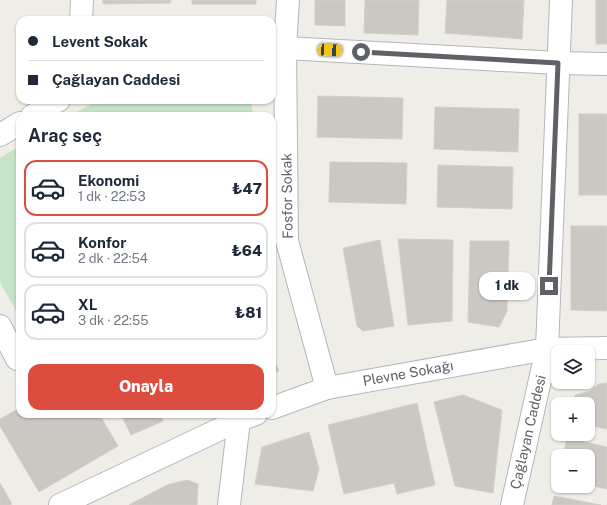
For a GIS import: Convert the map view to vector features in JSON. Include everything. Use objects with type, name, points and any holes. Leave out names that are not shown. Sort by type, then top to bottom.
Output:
[{"type":"street","points":[[81,16],[82,0]]},
{"type":"street","name":"Fosfor Sokak","points":[[288,0],[278,49],[279,244],[327,388]]},
{"type":"street","name":"Çağlayan Caddesi","points":[[512,505],[547,349],[561,0]]},
{"type":"street","points":[[278,49],[558,63],[607,64]]},
{"type":"street","points":[[39,112],[52,104]]},
{"type":"street","points":[[0,134],[16,125]]},
{"type":"street","points":[[0,326],[16,358]]},
{"type":"street","name":"Plevne Sokağı","points":[[276,407],[327,388],[547,349],[607,348]]},
{"type":"street","points":[[60,505],[246,418]]},
{"type":"street","points":[[229,505],[248,418]]},
{"type":"green space","points":[[91,104],[252,104],[252,112],[77,112]]},
{"type":"green space","points":[[16,148],[16,311],[0,282],[0,158]]},
{"type":"building","points":[[103,0],[171,0],[170,3],[103,4]]},
{"type":"building","points":[[192,0],[256,0],[256,4],[192,4]]},
{"type":"building","points":[[315,0],[345,0],[345,26],[315,25]]},
{"type":"building","points":[[365,0],[419,0],[418,35],[364,33]]},
{"type":"building","points":[[447,0],[524,0],[522,39],[445,33]]},
{"type":"building","points":[[596,0],[607,0],[607,44],[596,44]]},
{"type":"building","points":[[318,96],[403,98],[402,139],[317,137]]},
{"type":"building","points":[[435,107],[519,109],[518,152],[434,149]]},
{"type":"building","points":[[579,114],[607,114],[607,195],[579,195]]},
{"type":"building","points":[[330,162],[407,163],[406,204],[329,202]]},
{"type":"building","points":[[438,165],[513,167],[512,209],[437,207]]},
{"type":"building","points":[[571,226],[607,226],[607,311],[571,310]]},
{"type":"building","points":[[398,239],[453,240],[452,321],[408,325]]},
{"type":"building","points":[[380,240],[394,326],[363,331],[357,326],[343,248]]},
{"type":"building","points":[[470,241],[509,241],[507,311],[499,327],[468,322]]},
{"type":"building","points":[[276,365],[279,371],[276,372]]},
{"type":"building","points":[[607,383],[607,429],[595,426],[595,397],[575,397],[575,395],[595,389],[599,384]]},
{"type":"building","points":[[463,395],[502,410],[493,493],[455,486],[434,402]]},
{"type":"building","points":[[417,403],[435,485],[397,494],[394,483],[344,494],[328,425]]},
{"type":"building","points":[[16,410],[16,418],[101,418],[118,446],[39,492],[0,426],[0,419]]},
{"type":"building","points":[[123,418],[162,418],[163,421],[131,435]]},
{"type":"building","points":[[309,432],[319,469],[313,491],[255,484],[262,447]]},
{"type":"building","points":[[566,441],[580,441],[607,447],[607,489],[595,486],[595,449],[565,449]]},
{"type":"building","points":[[187,480],[198,484],[197,505],[129,505],[167,485]]},
{"type":"building","points":[[0,483],[12,504],[0,505]]},
{"type":"building","points":[[554,496],[601,505],[552,505]]},
{"type":"route","points":[[361,52],[558,63],[549,286]]}]
